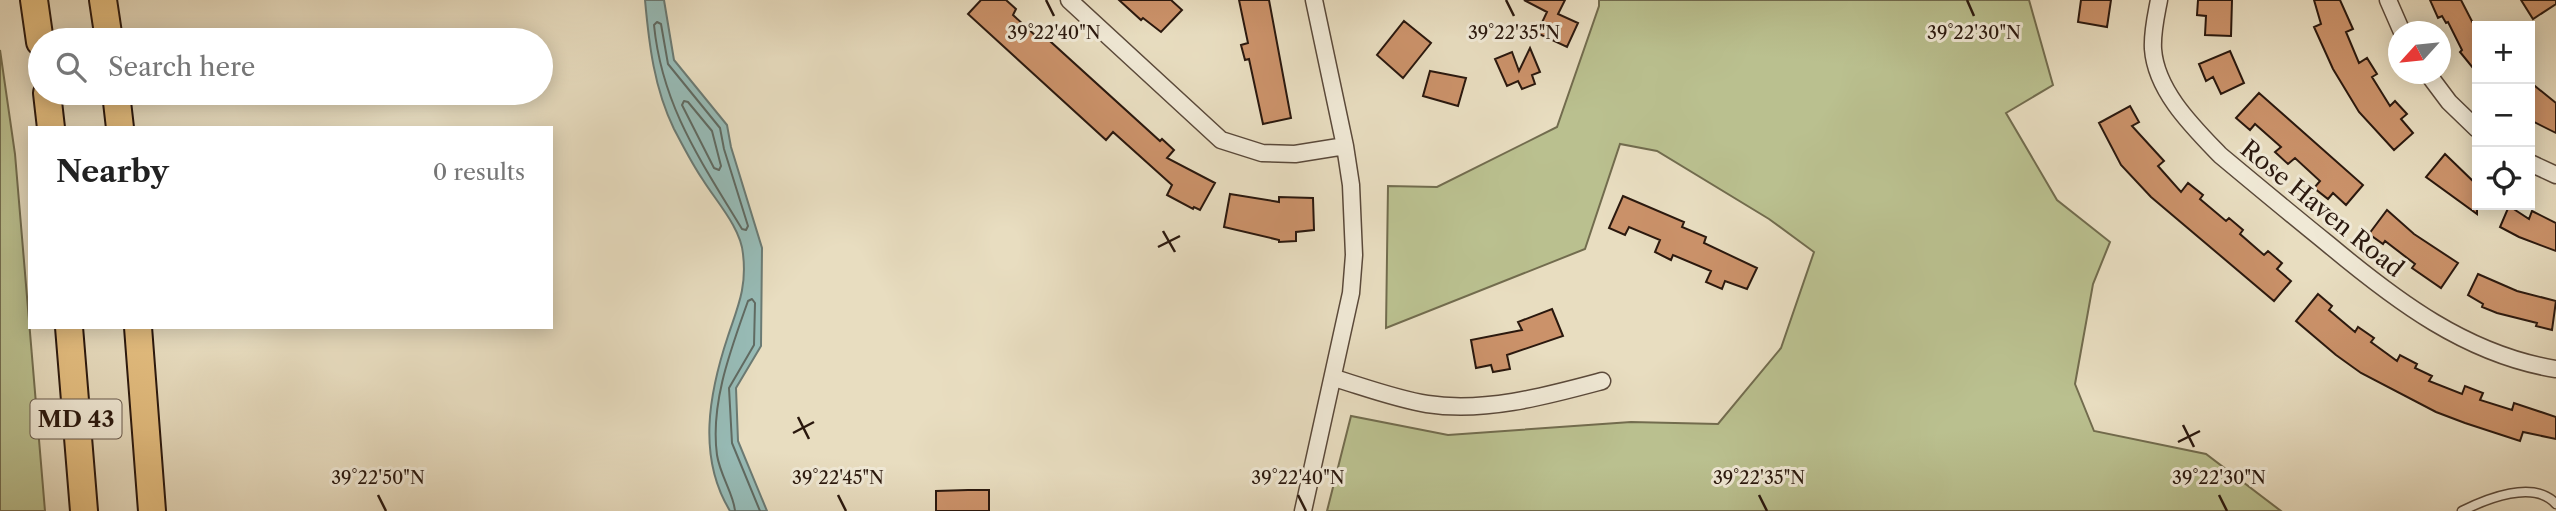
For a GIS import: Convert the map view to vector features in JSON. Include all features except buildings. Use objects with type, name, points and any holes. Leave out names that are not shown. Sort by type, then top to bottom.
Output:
[{"type":"highway","points":[[34,0],[38,28]]},
{"type":"highway","points":[[103,0],[107,28]]},
{"type":"highway","points":[[48,105],[51,126]]},
{"type":"highway","points":[[118,105],[120,126]]},
{"type":"highway","name":"MD 43","points":[[69,329],[84,511]]},
{"type":"highway","name":"MD 43","points":[[138,329],[152,511]]},
{"type":"street","points":[[1069,0],[1221,140],[1262,153],[1295,154],[1345,146]]},
{"type":"street","points":[[1303,511],[1334,379],[1351,293],[1354,255],[1351,185],[1345,146],[1314,0]]},
{"type":"street","name":"Rose Haven Road","points":[[2159,0],[2153,52],[2162,80],[2195,128],[2220,155],[2395,298],[2441,328],[2531,365],[2556,369]]},
{"type":"street","points":[[2388,0],[2397,21]]},
{"type":"street","points":[[2436,84],[2449,102],[2472,124]]},
{"type":"street","points":[[2535,165],[2556,175]]},
{"type":"street","points":[[1334,379],[1427,404],[1479,406],[1544,397],[1602,381]]},
{"type":"lane","points":[[2462,511],[2490,497],[2504,494],[2539,494],[2556,503]]},
{"type":"green space","points":[[1599,0],[2029,0],[2053,85],[2006,113],[2057,200],[2110,242],[2093,284],[2075,384],[2094,431],[2206,454],[2281,511],[1327,511],[1351,416],[1448,435],[1631,422],[1718,424],[1781,348],[1814,252],[1769,219],[1657,151],[1620,144],[1585,249],[1386,328],[1388,186],[1437,187],[1557,127]]},
{"type":"green space","points":[[0,50],[15,154],[45,511],[0,511]]},
{"type":"water","points":[[645,0],[664,0],[674,60],[727,125],[731,147],[762,248],[761,346],[736,388],[738,441],[767,511],[730,511],[713,469],[710,447],[712,402],[721,358],[741,296],[743,254],[738,234],[695,168],[667,113],[653,66]]}]
